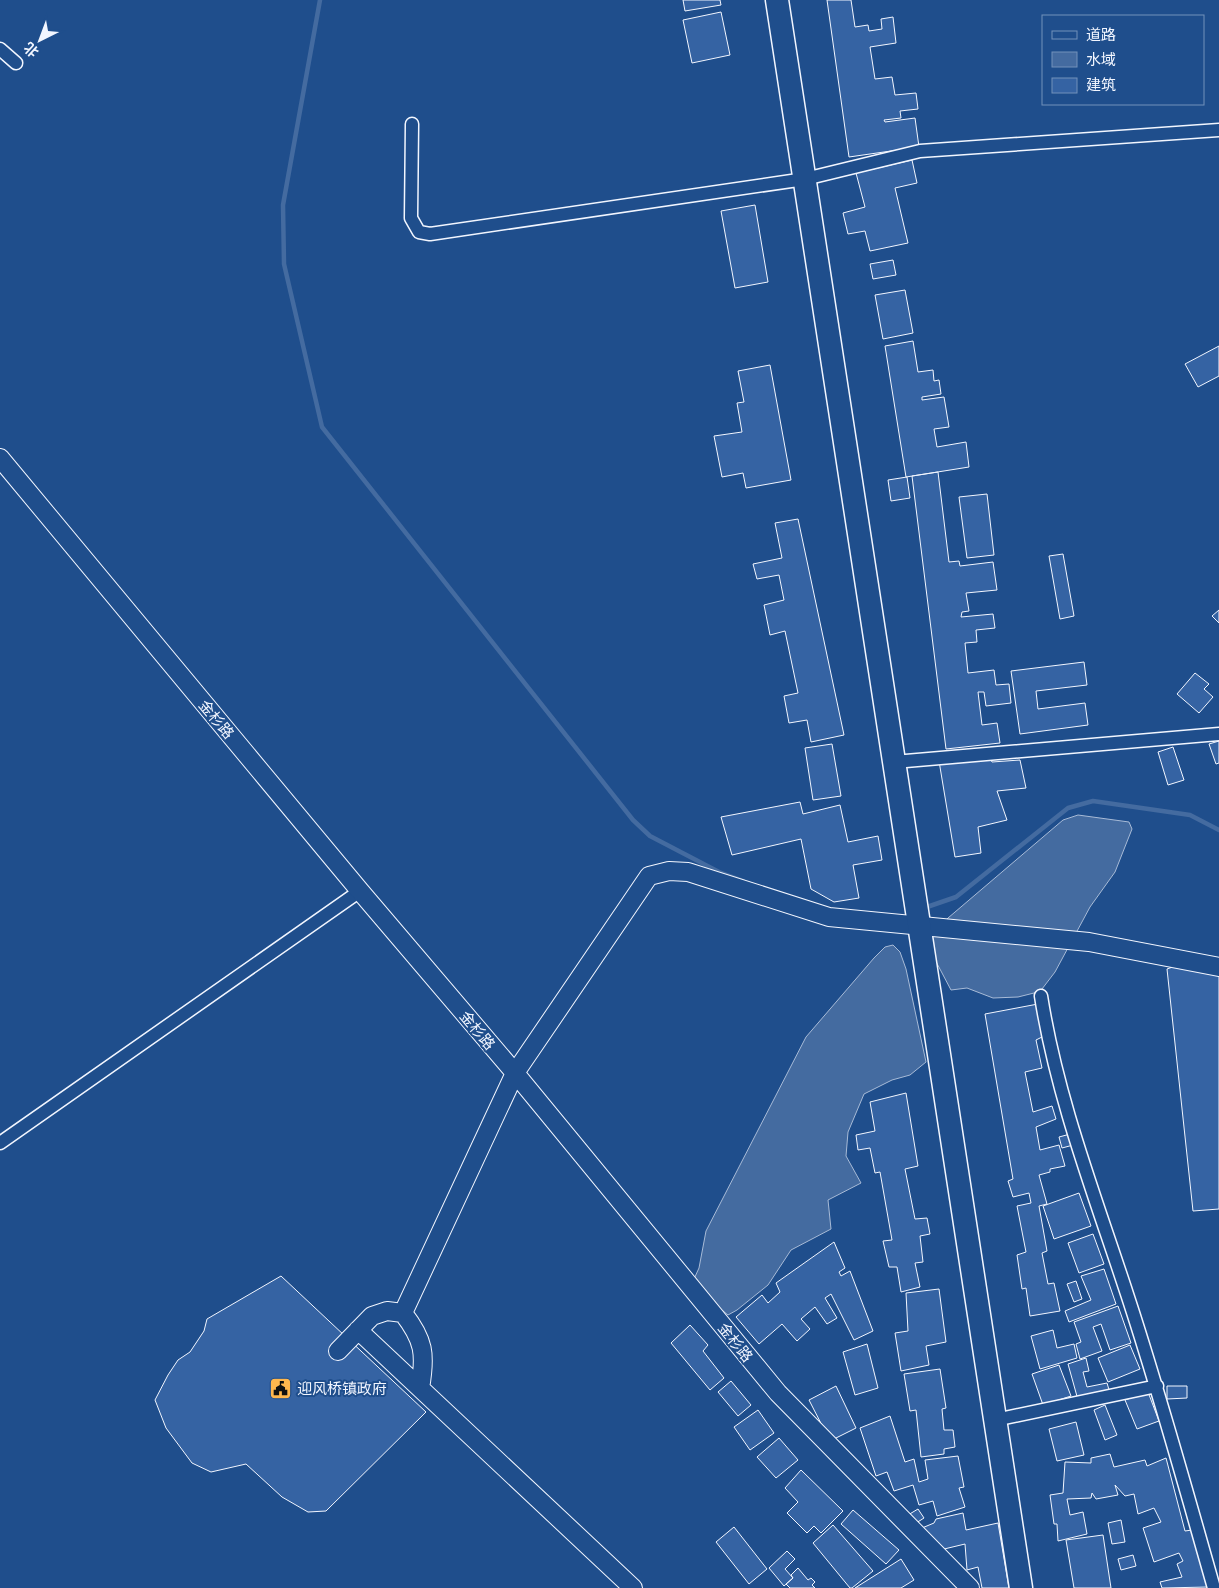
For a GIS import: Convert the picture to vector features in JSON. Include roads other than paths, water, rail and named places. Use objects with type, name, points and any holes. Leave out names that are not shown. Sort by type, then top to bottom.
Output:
[{"type":"highway","points":[[777,0],[1021,1588]]},
{"type":"street","points":[[0,49],[16,63]]},
{"type":"street","points":[[412,124],[411,218],[419,232],[430,234],[804,179],[920,151],[1219,130]]},
{"type":"street","name":"金杉路","points":[[0,458],[360,891],[515,1073],[778,1393],[970,1588]]},
{"type":"street","points":[[894,762],[1219,734]]},
{"type":"street","points":[[403,1313],[515,1073],[650,876],[669,871],[688,872],[829,917],[917,915],[1089,942],[1219,967]]},
{"type":"street","points":[[0,1143],[360,891]]},
{"type":"street","points":[[1041,996],[1048,1040],[1080,1150],[1157,1386],[1214,1588]]},
{"type":"street","points":[[338,1351],[372,1316],[387,1311],[403,1313],[416,1330],[423,1350],[423,1371],[420,1388]]},
{"type":"street","points":[[358,1330],[633,1588]]},
{"type":"street","points":[[995,1420],[1157,1386]]},
{"type":"water","points":[[1078,815],[1129,822],[1132,829],[1115,872],[1090,907],[1055,972],[1042,989],[1018,997],[993,998],[967,988],[951,990],[932,954],[932,935],[948,918],[1063,820]]},
{"type":"water","points":[[893,945],[900,952],[906,969],[926,1062],[910,1075],[892,1080],[864,1094],[848,1132],[846,1156],[861,1183],[828,1200],[831,1229],[791,1250],[768,1285],[728,1315],[716,1305],[694,1279],[699,1268],[706,1231],[806,1037],[874,958],[885,947]]},
{"type":"waterway","points":[[320,0],[283,205],[284,264],[322,427],[633,820],[650,836],[719,872],[743,881]]},
{"type":"waterway","points":[[924,908],[956,897],[1068,808],[1093,801],[1190,815],[1219,830]]},
{"type":"place","name":"迎风桥镇政府","points":[[281,1388]]}]
